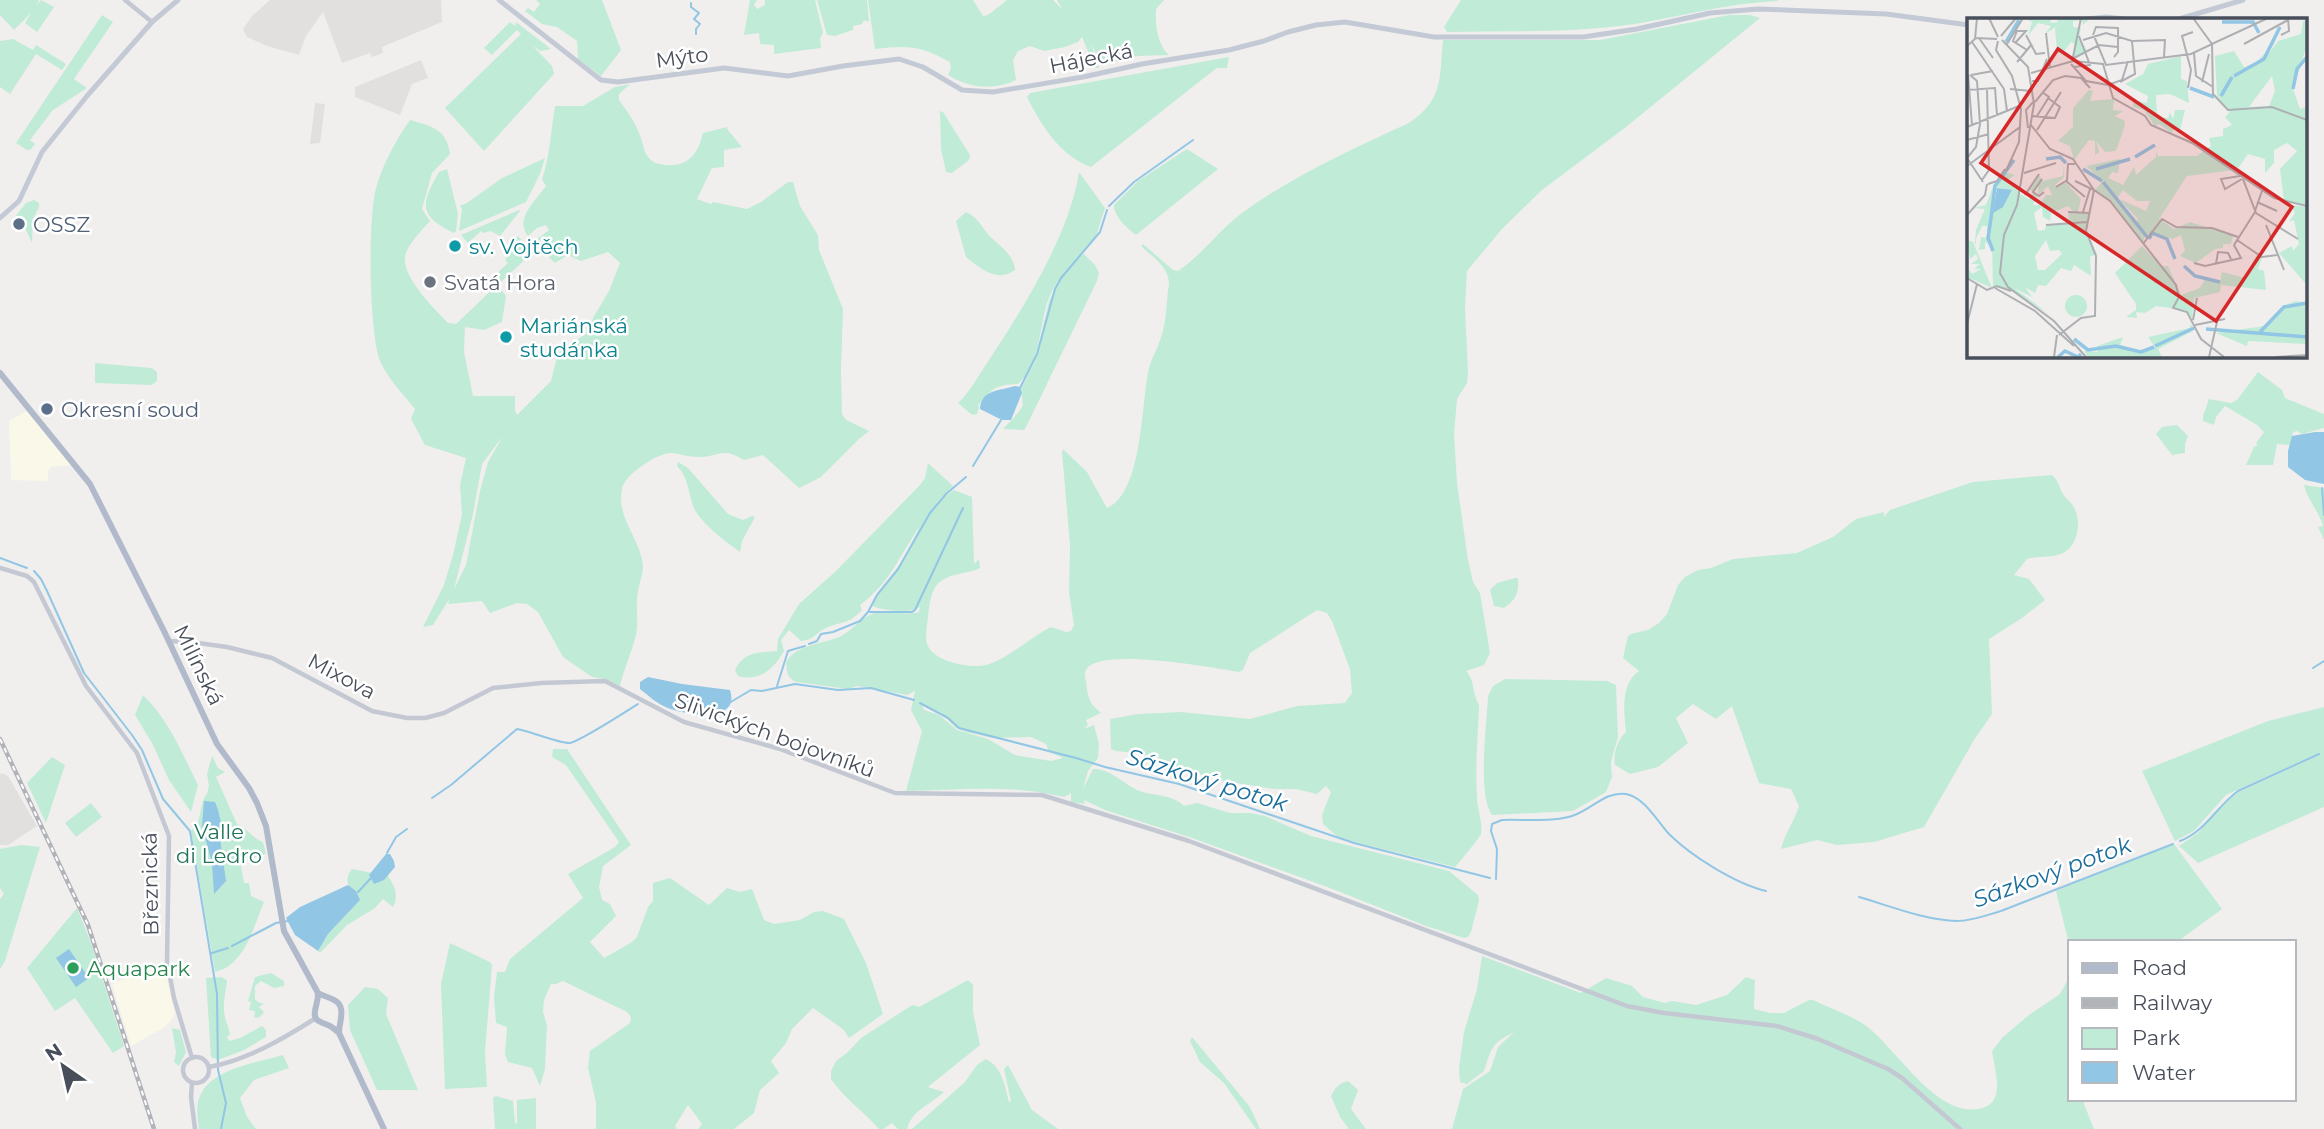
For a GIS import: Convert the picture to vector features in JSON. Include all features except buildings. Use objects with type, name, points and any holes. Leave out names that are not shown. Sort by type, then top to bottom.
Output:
[{"type":"main road","points":[[0,218],[19,201],[39,157],[87,96],[152,22],[178,0]]},
{"type":"main road","name":"Mýto","points":[[499,0],[594,76],[609,81],[713,69],[759,74]]},
{"type":"main road","points":[[2182,18],[2243,0]]},
{"type":"main road","name":"Hájecká","points":[[759,74],[788,76],[843,66],[911,61],[962,90],[982,93],[1229,50],[1288,32],[1332,23],[1365,24],[1434,37],[1583,37],[1637,29],[1710,13],[1758,9],[1886,14],[1967,25]]},
{"type":"main road","points":[[2096,18],[2116,18]]},
{"type":"main road","name":"Milínská","points":[[0,373],[90,484],[217,744],[257,803],[268,839],[279,913],[287,939],[318,993],[328,999]]},
{"type":"main road","name":"Milínská","points":[[316,1018],[318,993]]},
{"type":"main road","points":[[318,1003],[328,999],[335,1000],[340,1006],[342,1013],[339,1033],[384,1129]]},
{"type":"main road","points":[[316,1018],[339,1033]]},
{"type":"main road","points":[[330,1026],[339,1020]]},
{"type":"street","points":[[125,0],[152,22]]},
{"type":"street","name":"Březnická","points":[[0,568],[27,576],[34,582],[86,687],[137,753],[163,818],[169,836],[167,961],[174,998],[192,1058],[186,1062],[183,1069],[185,1077],[192,1083],[195,1129]]},
{"type":"street","name":"Mixova","points":[[169,641],[227,647],[272,657],[372,711],[407,718],[425,718],[444,713],[484,691],[504,686],[599,680],[621,688]]},
{"type":"street","name":"Slivických bojovníků","points":[[621,688],[684,722],[792,753],[895,793],[1017,794],[1050,797],[1189,841],[1627,1006],[1793,1030],[1888,1069],[1913,1086],[1960,1129]]},
{"type":"street","points":[[209,1067],[258,1051],[316,1018]]},
{"type":"street","points":[[192,1058],[202,1059],[209,1067]]},
{"type":"street","points":[[192,1083],[200,1083],[206,1078],[209,1067]]},
{"type":"shaded area","points":[[270,0],[441,0],[442,22],[382,47],[383,53],[372,57],[370,53],[342,63],[323,12],[306,36],[299,55],[247,37],[243,29],[252,16]]},
{"type":"shaded area","points":[[421,60],[428,78],[412,84],[400,115],[355,97],[355,87]]},
{"type":"shaded area","points":[[315,103],[325,104],[320,143],[310,144]]},
{"type":"shaded area","points":[[27,411],[72,465],[51,467],[48,481],[11,480],[9,421]]},
{"type":"shaded area","points":[[2,773],[8,776],[37,826],[8,845],[0,845]]},
{"type":"shaded area","points":[[164,964],[175,1015],[165,1027],[131,1046],[112,984]]},
{"type":"green space","points":[[0,0],[39,0],[37,5],[41,0],[54,7],[37,32],[25,23],[31,13],[14,30],[0,15]]},
{"type":"green space","points":[[536,0],[602,0],[621,50],[601,76],[578,59],[577,41],[557,27],[542,24],[525,11],[528,8],[534,12],[540,4]]},
{"type":"green space","points":[[750,0],[757,0],[754,5],[757,9],[765,5],[765,0],[815,0],[823,33],[820,38],[821,48],[774,54],[774,45],[760,44],[759,33],[744,35]]},
{"type":"green space","points":[[817,0],[867,0],[869,22],[864,20],[862,24],[853,26],[853,30],[835,36],[827,35]]},
{"type":"green space","points":[[868,0],[973,0],[983,16],[1007,0],[1053,0],[1063,10],[1057,0],[1164,0],[1156,9],[1156,21],[1159,40],[1169,55],[1137,56],[1102,66],[1091,43],[1099,68],[1095,68],[1082,37],[1078,42],[1065,47],[1044,51],[1030,46],[1018,51],[1013,60],[1016,80],[999,86],[973,85],[948,75],[950,62],[931,53],[906,47],[875,49]]},
{"type":"green space","points":[[1461,0],[1778,1],[1724,7],[1612,27],[1447,32],[1444,27]]},
{"type":"green space","points":[[102,15],[113,22],[74,79],[87,88],[53,110],[30,140],[35,144],[27,150],[16,143]]},
{"type":"green space","points":[[1729,15],[1760,18],[1626,127],[1542,190],[1502,229],[1467,271],[1465,309],[1468,371],[1467,383],[1457,399],[1454,434],[1457,483],[1468,560],[1473,582],[1480,593],[1490,653],[1484,665],[1466,671],[1471,678],[1479,705],[1476,785],[1481,834],[1465,856],[1455,867],[1339,838],[1323,824],[1322,815],[1331,792],[1326,786],[1317,794],[1218,780],[1134,753],[1111,749],[1110,719],[1138,714],[1181,712],[1250,719],[1297,706],[1345,703],[1352,693],[1350,669],[1327,613],[1317,610],[1250,653],[1243,670],[1239,672],[1183,663],[1133,659],[1095,663],[1085,673],[1089,699],[1101,713],[1086,720],[1088,725],[1084,729],[1094,725],[1099,744],[1098,758],[1088,771],[1083,789],[1093,769],[1100,769],[1136,790],[1170,798],[1184,806],[1197,803],[1230,813],[1265,816],[1311,836],[1449,871],[1478,895],[1479,901],[1468,937],[1426,926],[1330,888],[1105,810],[1084,800],[1085,804],[1071,802],[1071,793],[1064,797],[1005,789],[906,791],[922,731],[911,710],[915,691],[907,695],[858,686],[848,689],[796,682],[789,677],[786,663],[795,652],[839,637],[875,613],[919,612],[920,607],[896,611],[871,605],[903,560],[920,526],[887,578],[860,605],[862,610],[857,615],[806,640],[801,641],[789,630],[781,640],[784,651],[771,668],[753,677],[738,676],[735,670],[743,659],[758,653],[777,651],[778,639],[799,604],[836,571],[920,485],[925,478],[928,463],[953,486],[935,504],[954,490],[972,497],[974,564],[979,559],[980,568],[946,578],[936,586],[930,601],[926,631],[930,650],[950,662],[980,666],[998,660],[1051,627],[1071,631],[1074,625],[1069,592],[1070,545],[1062,452],[1063,449],[1087,472],[1107,508],[1119,499],[1128,485],[1134,466],[1146,383],[1163,331],[1169,284],[1163,267],[1141,246],[1143,244],[1173,270],[1178,271],[1242,213],[1261,200],[1323,164],[1409,123],[1429,105],[1438,87],[1443,40],[1600,40]],"holes":[[[922,706],[940,712],[956,728],[966,732],[993,738],[1031,737],[1046,744],[1049,752],[1063,758],[1051,761],[1015,755],[988,739],[957,730],[939,715],[924,710]]]},
{"type":"green space","points":[[510,22],[515,26],[516,22],[551,49],[540,51],[532,45],[552,66],[554,74],[484,151],[445,108],[521,34],[517,30],[492,55],[484,48]]},
{"type":"green space","points":[[13,39],[33,50],[36,45],[66,64],[62,70],[36,54],[10,94],[0,87],[0,41]]},
{"type":"green space","points":[[1229,57],[1227,68],[1217,68],[1091,167],[1061,147],[1045,129],[1027,97],[1030,93]]},
{"type":"green space","points":[[630,84],[619,94],[619,100],[635,124],[646,154],[655,162],[665,165],[680,164],[695,153],[703,133],[727,127],[742,147],[724,150],[724,167],[712,168],[697,199],[711,204],[713,202],[747,209],[788,182],[793,182],[800,206],[818,235],[819,250],[843,309],[842,414],[846,420],[869,431],[821,477],[799,488],[763,455],[744,460],[725,453],[698,457],[672,453],[642,465],[629,477],[622,489],[622,509],[643,565],[637,597],[636,635],[620,686],[592,677],[563,657],[538,612],[527,604],[517,603],[490,613],[482,601],[448,604],[450,598],[433,625],[423,627],[444,585],[453,555],[462,514],[460,485],[466,458],[425,445],[411,419],[415,409],[383,367],[376,346],[371,278],[373,208],[381,175],[394,145],[410,120],[425,124],[442,134],[450,154],[432,173],[422,209],[430,221],[416,236],[406,253],[407,271],[419,291],[448,323],[456,324],[497,285],[506,296],[502,322],[484,330],[465,327],[464,352],[473,396],[515,396],[517,415],[551,381],[557,357],[563,348],[586,334],[609,291],[620,263],[608,252],[581,261],[568,255],[555,263],[533,242],[549,230],[546,225],[537,228],[528,236],[524,230],[528,210],[546,186],[542,179],[549,152],[555,106],[583,106],[615,87]],"holes":[[[503,436],[488,462],[466,565],[454,589],[473,514],[482,464]]]},
{"type":"green space","points":[[940,111],[970,155],[969,160],[952,173],[946,172],[941,149]]},
{"type":"green space","points":[[1187,149],[1218,169],[1136,235],[1119,218],[1114,205],[1138,181]]},
{"type":"green space","points":[[545,158],[526,202],[459,231],[462,209],[460,206],[502,178]]},
{"type":"green space","points":[[447,169],[458,214],[454,233],[434,221],[426,209],[428,193],[433,183],[439,172]]},
{"type":"green space","points":[[1079,172],[1105,208],[1096,236],[1075,260],[1084,254],[1099,273],[1097,281],[1026,427],[1024,430],[1003,429],[1023,405],[1021,389],[1035,361],[1049,301],[1058,282],[1073,262],[1058,281],[1049,297],[1035,357],[1025,376],[1018,384],[1004,385],[991,391],[978,405],[977,414],[972,415],[958,403],[970,389],[1029,297],[1066,221]]},
{"type":"green space","points":[[34,200],[39,203],[39,207],[33,219],[32,243],[22,221],[17,223],[15,217],[26,203]]},
{"type":"green space","points":[[519,210],[500,236],[491,231],[481,231],[468,243],[461,235]]},
{"type":"green space","points":[[966,212],[976,218],[1008,254],[1015,270],[996,275],[983,270],[966,257],[956,221]]},
{"type":"green space","points":[[518,236],[531,251],[530,255],[501,282],[495,275],[508,263],[505,260],[509,253],[506,246]]},
{"type":"green space","points":[[95,363],[152,368],[157,372],[157,381],[152,385],[95,383]]},
{"type":"green space","points":[[2258,372],[2282,390],[2285,398],[2324,414],[2324,428],[2302,434],[2293,432],[2290,445],[2277,444],[2273,465],[2246,465],[2264,432],[2257,425],[2225,406],[2216,417],[2214,425],[2203,421],[2209,399],[2231,403],[2237,400]]},
{"type":"green space","points":[[2177,425],[2188,436],[2185,453],[2172,455],[2156,434],[2162,427]]},
{"type":"green space","points":[[678,462],[688,468],[728,514],[743,520],[755,517],[742,541],[740,552],[696,512],[686,480],[677,466]]},
{"type":"green space","points":[[2052,475],[2074,507],[2078,525],[2076,537],[2065,552],[2027,559],[2014,575],[2029,579],[2045,600],[1989,639],[1992,714],[1924,827],[1874,842],[1837,845],[1817,840],[1781,849],[1799,806],[1791,789],[1759,783],[1732,706],[1716,719],[1693,704],[1676,718],[1688,743],[1658,767],[1630,774],[1615,765],[1616,747],[1626,732],[1626,691],[1639,671],[1623,658],[1628,636],[1648,630],[1659,623],[1667,614],[1678,585],[1685,577],[1733,559],[1797,553],[1833,537],[1856,519],[1884,512],[1884,517],[1890,510],[1973,482]]},
{"type":"green space","points":[[2304,485],[2324,488],[2324,540],[2318,527],[2323,526]]},
{"type":"green space","points":[[1518,578],[1518,584],[1514,599],[1504,608],[1494,606],[1490,590],[1497,583]]},
{"type":"green space","points":[[1505,679],[1607,681],[1616,685],[1618,737],[1611,762],[1612,777],[1606,792],[1573,811],[1492,815],[1487,805],[1484,776],[1488,696],[1493,686]]},
{"type":"green space","points":[[143,695],[168,726],[198,785],[191,812],[169,780],[135,715]]},
{"type":"green space","points":[[2324,707],[2324,807],[2198,863],[2179,846],[2198,833],[2224,803],[2237,793],[2319,753],[2226,795],[2194,831],[2175,841],[2142,771],[2268,721]]},
{"type":"green space","points":[[553,749],[567,749],[631,845],[603,866],[599,887],[602,900],[610,904],[616,916],[590,942],[604,958],[637,937],[648,907],[653,901],[653,883],[670,878],[709,905],[727,888],[740,892],[752,889],[764,920],[774,924],[800,920],[814,912],[823,911],[844,919],[866,963],[883,1014],[849,1038],[844,1030],[813,1008],[792,1029],[786,1043],[771,1061],[779,1073],[760,1090],[754,1113],[734,1129],[698,1129],[702,1124],[688,1105],[675,1126],[677,1129],[596,1129],[596,1102],[588,1068],[590,1051],[630,1023],[631,1017],[627,1012],[563,981],[551,984],[544,1000],[543,1012],[547,1025],[545,1069],[540,1086],[532,1068],[508,1062],[505,1054],[507,1027],[496,1023],[494,997],[497,972],[505,972],[510,959],[583,898],[568,874],[615,847],[619,842],[566,765],[552,757]]},
{"type":"green space","name":"Valle di Ledro","points":[[212,756],[218,768],[225,772],[216,777],[237,824],[263,842],[266,854],[240,861],[244,883],[249,883],[251,896],[264,902],[241,954],[234,962],[215,972],[191,831],[198,823],[207,794],[207,774]]},
{"type":"green space","points":[[52,757],[65,765],[46,823],[27,783]]},
{"type":"green space","points":[[91,803],[102,817],[76,837],[65,823]]},
{"type":"green space","points":[[2174,844],[2222,909],[2180,940],[2068,940],[2056,891]]},
{"type":"green space","points":[[21,845],[40,847],[5,961],[0,969],[0,899],[4,894],[0,888],[0,849]]},
{"type":"green space","points":[[352,869],[388,876],[395,891],[395,903],[393,907],[383,899],[375,908],[347,925],[320,953],[318,951],[328,934],[360,900],[350,889],[348,882]]},
{"type":"green space","points":[[77,908],[124,1046],[113,1053],[75,998],[55,1011],[27,968]]},
{"type":"green space","points":[[450,943],[492,965],[485,1052],[487,1087],[445,1089],[441,984]]},
{"type":"green space","points":[[1482,956],[1581,993],[1606,978],[1632,986],[1643,997],[1665,1003],[1672,1001],[1696,1005],[1727,995],[1746,977],[1755,980],[1754,1009],[1784,1013],[1813,1000],[1843,1013],[1870,1029],[1933,1093],[1963,1109],[1978,1109],[1993,1101],[1997,1078],[1992,1051],[2003,1037],[2029,1015],[2060,994],[2067,981],[2068,971],[2068,1101],[2083,1101],[2094,1129],[1452,1129],[1463,1089],[1490,1071],[1498,1047],[1514,1032],[1493,1047],[1484,1071],[1467,1084],[1460,1082],[1459,1068],[1464,1032],[1477,989]]},
{"type":"green space","points":[[271,973],[284,981],[284,986],[274,988],[261,981],[255,986],[255,999],[264,1004],[259,1007],[264,1012],[259,1017],[254,1017],[255,1011],[249,1010],[251,1002],[248,1001],[255,977]]},
{"type":"green space","points":[[221,977],[227,980],[224,1008],[229,1041],[262,1026],[266,1030],[266,1037],[244,1050],[218,1060],[211,1057],[206,978]]},
{"type":"green space","points":[[968,980],[973,985],[973,1012],[980,1045],[928,1087],[944,1092],[917,1112],[907,1129],[898,1129],[892,1123],[879,1129],[831,1079],[831,1071],[836,1061],[861,1038],[906,1009],[913,1005],[919,1007]]},
{"type":"green space","points":[[365,987],[378,989],[388,998],[386,1014],[418,1090],[377,1090],[350,1030],[348,1005]]},
{"type":"green space","points":[[172,1028],[180,1030],[186,1052],[179,1066],[174,1062],[176,1052]]},
{"type":"green space","points":[[1192,1037],[1250,1107],[1260,1129],[1256,1129],[1224,1083],[1200,1062],[1190,1041]]},
{"type":"green space","points":[[283,1055],[289,1068],[254,1080],[240,1098],[247,1117],[256,1129],[199,1129],[198,1100],[214,1079],[236,1068]]},
{"type":"green space","points":[[986,1059],[999,1072],[1009,1102],[1011,1101],[1004,1069],[1008,1065],[1032,1110],[1058,1129],[912,1129],[965,1082],[977,1065]]},
{"type":"green space","points":[[1348,1081],[1358,1090],[1351,1109],[1366,1129],[1349,1129],[1340,1117],[1331,1096],[1338,1086]]},
{"type":"green space","points":[[496,1096],[513,1101],[515,1124],[517,1100],[536,1098],[536,1129],[495,1129],[493,1098]]},
{"type":"water","points":[[1020,387],[1022,393],[1011,420],[1002,420],[980,409],[981,402],[988,394]]},
{"type":"water","points":[[2324,432],[2324,484],[2305,480],[2288,467],[2292,436]]},
{"type":"water","points":[[648,677],[730,690],[731,701],[727,708],[709,714],[676,711],[660,704],[640,689],[640,682]]},
{"type":"water","points":[[204,801],[215,802],[222,826],[220,839],[226,881],[214,894],[212,863],[202,826]]},
{"type":"water","points":[[386,854],[390,854],[395,867],[384,880],[374,884],[369,875]]},
{"type":"water","points":[[348,885],[356,891],[360,900],[328,934],[318,951],[295,935],[286,918],[300,907]]},
{"type":"water","name":"Aquapark","points":[[69,949],[89,978],[76,987],[56,958]]},
{"type":"waterway","points":[[691,3],[691,7],[699,13],[694,19],[700,24],[696,34]]},
{"type":"waterway","points":[[1109,206],[1134,182],[1193,140]]},
{"type":"waterway","points":[[1020,388],[1037,354],[1055,289],[1061,278],[1100,232],[1107,210]]},
{"type":"waterway","points":[[973,466],[1001,420]]},
{"type":"waterway","points":[[809,644],[817,641],[821,634],[860,621],[898,569],[930,513],[946,494],[966,477]]},
{"type":"waterway","name":"Sázkový potok","points":[[2322,488],[2324,515]]},
{"type":"waterway","points":[[870,612],[915,610],[963,508]]},
{"type":"waterway","points":[[0,558],[27,568]]},
{"type":"waterway","points":[[34,571],[47,591],[84,673],[132,735],[142,750],[163,799],[190,831],[217,994],[218,1070],[226,1103],[221,1129]]},
{"type":"waterway","points":[[777,686],[788,651],[805,646]]},
{"type":"waterway","name":"Sázkový potok","points":[[2313,668],[2324,661]]},
{"type":"waterway","name":"Sázkový potok","points":[[729,703],[751,690],[762,691],[795,684],[838,690],[871,688],[914,700]]},
{"type":"waterway","name":"Sázkový potok","points":[[920,703],[948,718],[959,728],[1179,784],[1354,843],[1490,878]]},
{"type":"waterway","name":"Sázkový potok","points":[[432,798],[517,729],[570,743],[638,704]]},
{"type":"waterway","name":"Sázkový potok","points":[[2180,841],[2197,832],[2238,791],[2319,754]]},
{"type":"waterway","name":"Sázkový potok","points":[[1496,879],[1497,849],[1491,831],[1492,824],[1502,820],[1551,820],[1569,817],[1607,797],[1626,794],[1639,800],[1669,834],[1701,860],[1728,876],[1766,891]]},
{"type":"waterway","name":"Sázkový potok","points":[[387,853],[396,837],[407,829]]},
{"type":"waterway","name":"Sázkový potok","points":[[1859,897],[1932,918],[1968,920],[2001,911],[2173,844]]},
{"type":"waterway","name":"Sázkový potok","points":[[358,892],[371,878]]},
{"type":"waterway","name":"Sázkový potok","points":[[232,946],[276,923],[288,921]]},
{"type":"waterway","name":"Sázkový potok","points":[[212,953],[228,948]]},
{"type":"railway","points":[[0,739],[88,925],[154,1129]]},
{"type":"place","name":"OSSZ","points":[[19,224]]},
{"type":"place","name":"sv. Vojtěch","points":[[455,246]]},
{"type":"place","name":"Svatá Hora","points":[[430,282]]},
{"type":"place","name":"Mariánská studánka","points":[[506,337]]},
{"type":"place","name":"Okresní soud","points":[[47,409]]},
{"type":"place","name":"Aquapark","points":[[73,968]]}]
